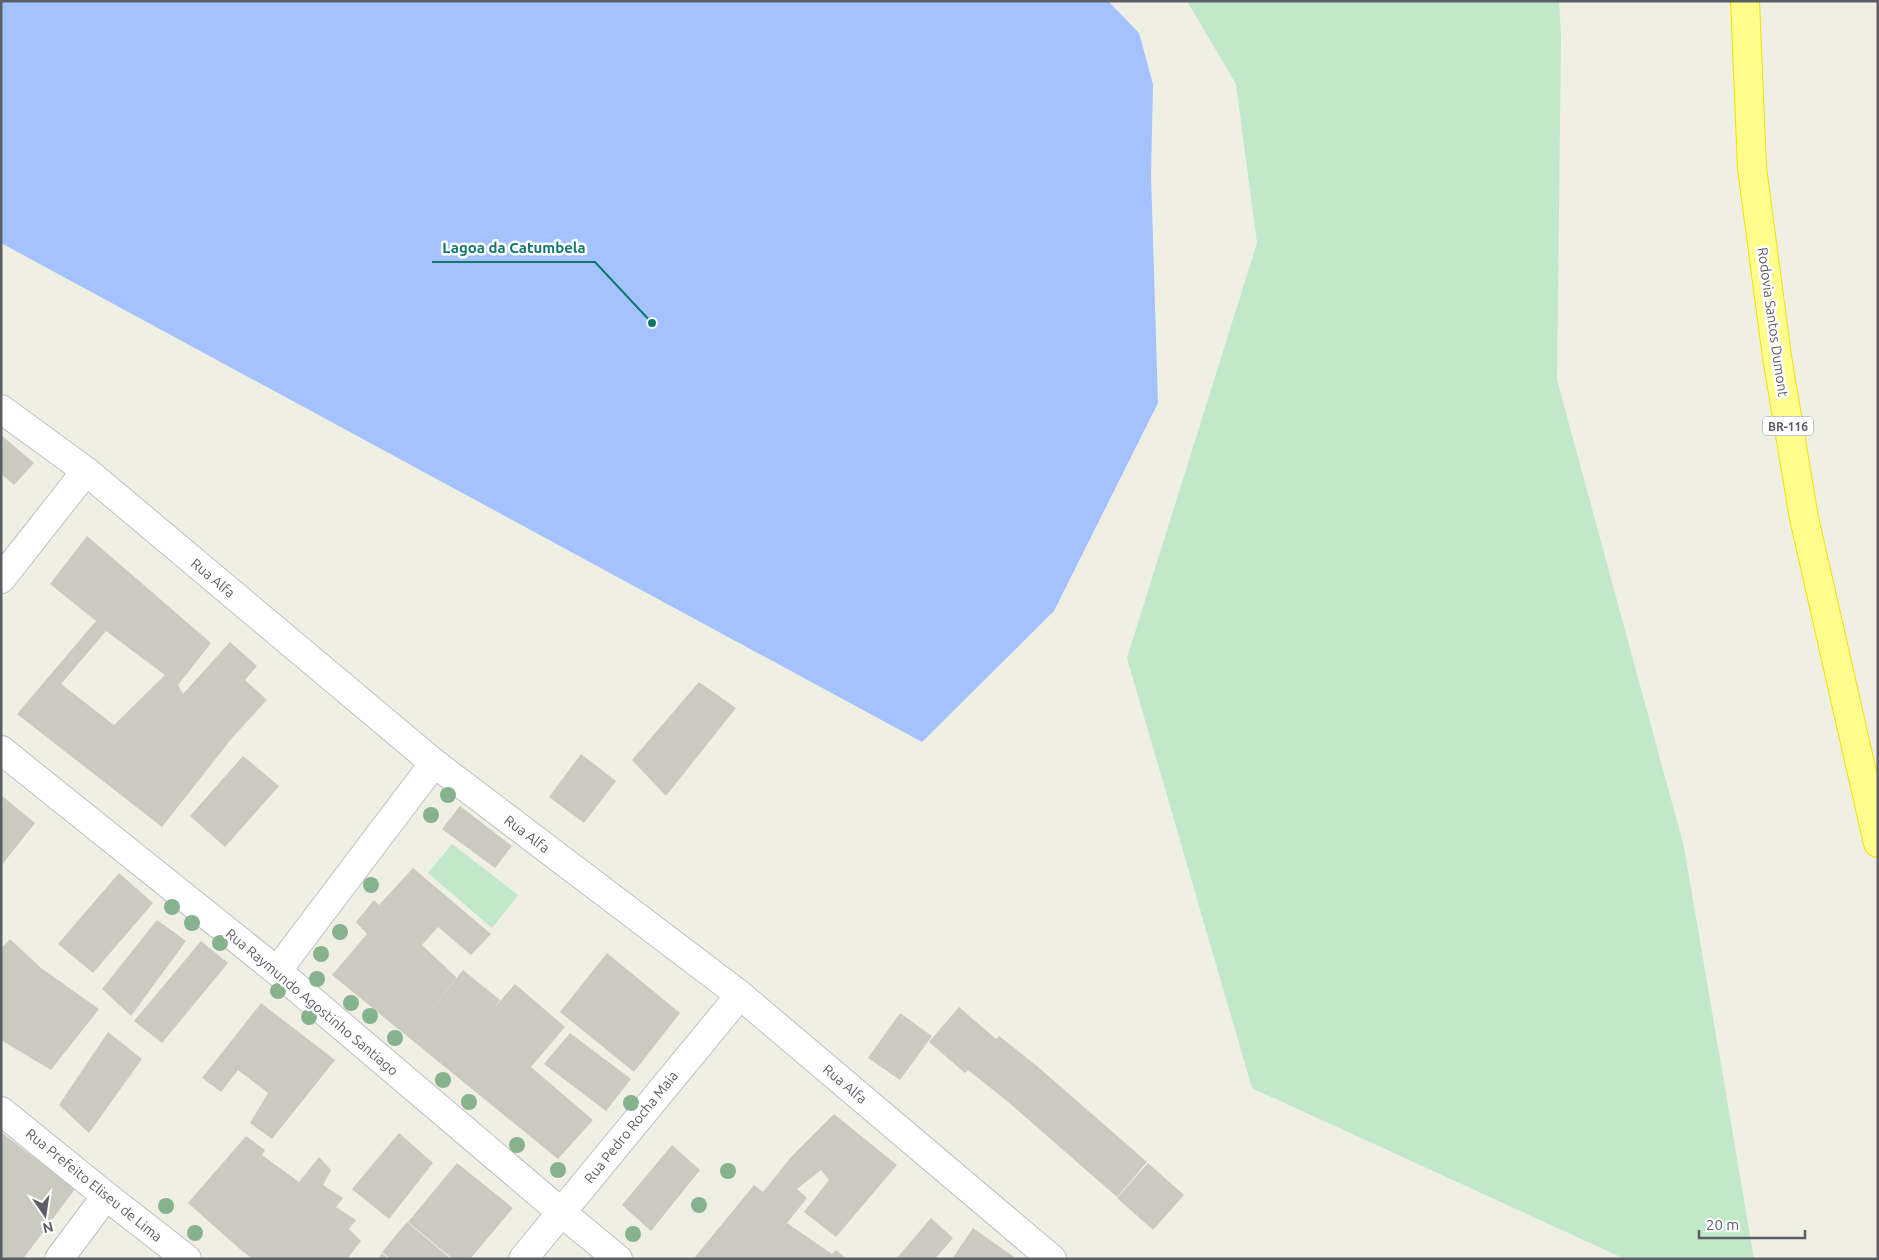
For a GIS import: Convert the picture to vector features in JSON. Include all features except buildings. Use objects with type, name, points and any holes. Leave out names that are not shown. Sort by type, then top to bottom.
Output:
[{"type":"highway","name":"Rodovia Santos Dumont","points":[[1745,1],[1752,168],[1777,356],[1804,518],[1878,843]]},
{"type":"street","name":"Rua Alfa","points":[[1,409],[86,471],[434,763],[740,995],[1052,1259]]},
{"type":"street","points":[[1,579],[86,471]]},
{"type":"street","name":"Rua Raymundo Agostinho Santiago","points":[[1,750],[277,971],[618,1259]]},
{"type":"street","points":[[277,971],[434,763]]},
{"type":"street","name":"Rua Pedro Rocha Maia","points":[[523,1259],[740,995]]},
{"type":"street","name":"Rua Prefeito Eliseu de Lima","points":[[1,1110],[187,1259]]},
{"type":"street","points":[[59,1259],[106,1196]]},
{"type":"green space","points":[[1187,1],[1559,1],[1561,35],[1557,380],[1684,847],[1754,1259],[1625,1259],[1252,1088],[1127,658],[1257,243],[1236,84]]},
{"type":"green space","points":[[452,844],[518,895],[492,928],[428,873]]},
{"type":"water","points":[[1,1],[1108,1],[1139,33],[1153,84],[1151,175],[1158,403],[1054,611],[922,742],[1,243]]},
{"type":"place","name":"Lagoa da Catumbela","points":[[652,323]]}]
